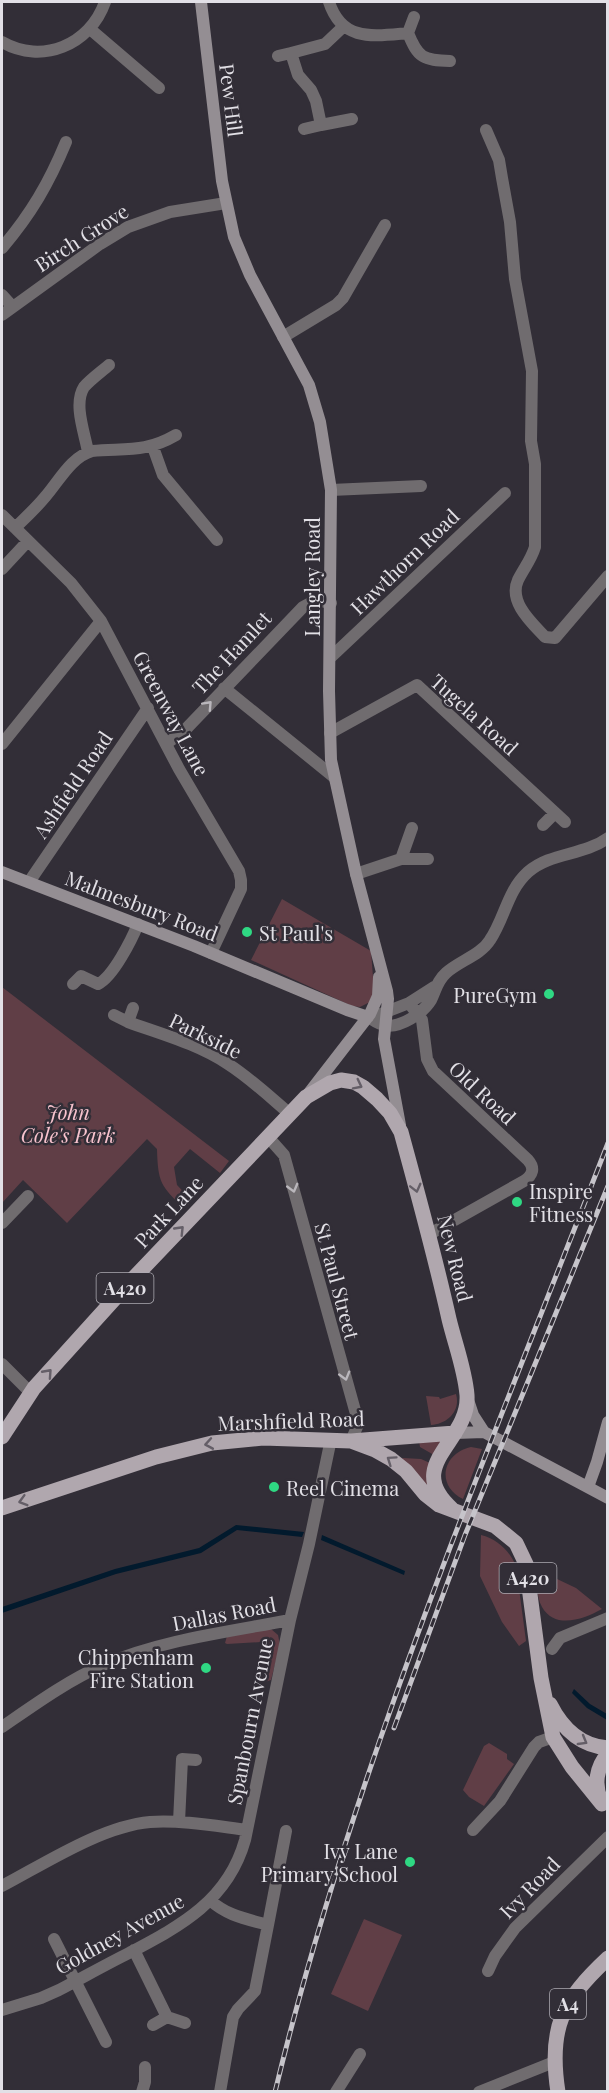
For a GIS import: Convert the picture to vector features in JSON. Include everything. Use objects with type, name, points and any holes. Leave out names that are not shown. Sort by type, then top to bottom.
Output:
[{"type":"main road","name":"Pew Hill","points":[[201,2],[226,203]]},
{"type":"main road","name":"Langley Road","points":[[226,203],[234,237],[250,275],[309,385],[320,422],[331,490],[330,733],[334,777],[356,874],[387,990],[386,1012]]},
{"type":"main road","name":"Malmesbury Road","points":[[2,872],[368,1017]]},
{"type":"main road","name":"Langley Road","points":[[368,1017],[378,996],[380,967]]},
{"type":"main road","name":"New Road","points":[[386,1012],[384,1045],[401,1132],[467,1395],[473,1415],[484,1432]]},
{"type":"main road","name":"Park Lane","points":[[2,1437],[30,1392],[128,1284],[306,1097],[368,1017]]},
{"type":"main road","name":"New Road","points":[[306,1097],[330,1083],[341,1080],[354,1082],[377,1099],[390,1113],[401,1132]]},
{"type":"main road","name":"New Road","points":[[449,1433],[465,1411],[467,1395]]},
{"type":"main road","points":[[588,1487],[608,1422]]},
{"type":"main road","name":"Marshfield Road","points":[[2,1508],[156,1457],[204,1445],[252,1438],[351,1441],[484,1432]]},
{"type":"main road","points":[[484,1432],[608,1498]]},
{"type":"main road","name":"A420","points":[[449,1433],[436,1461],[433,1475],[438,1494],[452,1509]]},
{"type":"main road","name":"A420","points":[[351,1441],[391,1459],[403,1468],[432,1500],[440,1505],[504,1532],[516,1543],[522,1553],[527,1572],[543,1688],[553,1737],[572,1767],[605,1807]]},
{"type":"main road","name":"A420","points":[[543,1688],[554,1712],[573,1735],[590,1745],[608,1748]]},
{"type":"main road","points":[[605,1807],[599,1796],[596,1780],[599,1767],[608,1754]]},
{"type":"main road","name":"A4","points":[[558,2091],[554,2044],[566,2008],[581,1984],[608,1958]]},
{"type":"street","points":[[2,42],[20,50],[41,52],[71,43],[90,29],[99,17],[105,2]]},
{"type":"street","points":[[329,2],[334,16],[344,26],[366,36],[408,33]]},
{"type":"street","points":[[414,17],[408,33],[415,51],[431,60],[450,61]]},
{"type":"street","points":[[278,56],[325,44],[344,26]]},
{"type":"street","points":[[90,29],[159,88]]},
{"type":"street","points":[[291,53],[298,75],[311,90],[316,101],[321,125]]},
{"type":"street","points":[[304,129],[352,119]]},
{"type":"street","points":[[486,130],[499,160],[510,222],[515,279],[532,372],[531,441],[535,464],[535,547],[531,560],[518,581],[515,594],[525,615],[545,637],[555,638],[608,576]]},
{"type":"street","points":[[2,248],[41,195],[66,142]]},
{"type":"street","name":"Birch Grove","points":[[2,315],[100,244],[128,227],[170,212],[226,203]]},
{"type":"street","points":[[283,338],[336,305],[343,298],[385,225]]},
{"type":"street","points":[[2,295],[12,306]]},
{"type":"street","points":[[88,452],[80,396],[87,384],[109,365]]},
{"type":"street","points":[[15,528],[45,498],[67,469],[88,452],[153,447],[176,435]]},
{"type":"street","points":[[153,447],[163,475],[217,540]]},
{"type":"street","points":[[331,490],[421,486]]},
{"type":"street","name":"Hawthorn Road","points":[[330,658],[505,493]]},
{"type":"street","name":"Greenway Lane","points":[[2,515],[75,588],[101,621],[166,744],[241,876],[241,890],[211,953]]},
{"type":"street","points":[[2,569],[28,541]]},
{"type":"street","name":"The Hamlet","points":[[166,744],[184,731],[303,606],[316,600],[331,603]]},
{"type":"street","points":[[2,744],[101,621]]},
{"type":"street","name":"Tugela Road","points":[[330,733],[417,685],[565,822]]},
{"type":"street","points":[[224,688],[334,777]]},
{"type":"street","name":"Ashfield Road","points":[[29,882],[148,708]]},
{"type":"street","points":[[543,825],[555,813]]},
{"type":"street","points":[[401,859],[412,828]]},
{"type":"street","points":[[368,1017],[409,1003],[435,986],[446,973],[489,942],[512,893],[528,872],[547,859],[586,849],[608,838]]},
{"type":"street","points":[[356,874],[401,859],[428,859]]},
{"type":"street","points":[[73,984],[81,976],[97,983],[103,982],[131,941],[138,924]]},
{"type":"street","points":[[368,1017],[384,1025],[395,1025],[418,1014],[430,1000],[435,986]]},
{"type":"street","name":"Old Road","points":[[409,1003],[424,1026],[427,1059],[433,1071],[528,1160],[532,1169],[531,1175],[524,1180],[428,1234]]},
{"type":"street","points":[[128,1022],[134,1008]]},
{"type":"street","name":"Parkside","points":[[114,1016],[169,1036],[221,1059],[290,1114]]},
{"type":"street","name":"St Paul Street","points":[[268,1137],[284,1155],[356,1414],[357,1427],[351,1441]]},
{"type":"street","points":[[2,1223],[28,1196]]},
{"type":"street","points":[[2,1364],[30,1392]]},
{"type":"street","name":"Dallas Road","points":[[2,1726],[67,1684],[118,1659],[173,1643],[290,1620],[331,1439]]},
{"type":"street","points":[[552,1649],[554,1636],[608,1618]]},
{"type":"street","name":"Spanbourn Avenue","points":[[247,1830],[290,1620]]},
{"type":"street","points":[[473,1830],[500,1801],[534,1747],[539,1742],[553,1737]]},
{"type":"street","points":[[179,1822],[176,1759],[196,1760]]},
{"type":"street","points":[[2,1886],[76,1847],[115,1831],[149,1822],[179,1822],[247,1830]]},
{"type":"street","name":"Goldney Avenue","points":[[2,2010],[41,1998],[76,1981],[187,1920],[221,1888],[240,1853],[247,1830]]},
{"type":"street","points":[[220,2091],[228,2016],[255,1991],[268,1925],[275,1865],[286,1831]]},
{"type":"street","name":"Ivy Road","points":[[488,1971],[495,1956],[515,1928],[608,1837]]},
{"type":"street","points":[[210,1900],[219,1909],[232,1915],[268,1925]]},
{"type":"street","points":[[54,1939],[106,2042]]},
{"type":"street","points":[[134,1950],[167,2017],[185,2023]]},
{"type":"street","points":[[153,2025],[167,2017]]},
{"type":"street","points":[[336,2091],[360,2054]]},
{"type":"street","points":[[479,2091],[554,2062]]},
{"type":"street","points":[[142,2091],[146,2082],[145,2067]]},
{"type":"green space","points":[[282,899],[371,951],[374,990],[370,1002],[360,1007],[352,1006],[251,960]]},
{"type":"green space","name":"John Cole's Park","points":[[2,987],[229,1161],[220,1173],[190,1149],[174,1167],[177,1185],[192,1201],[184,1209],[162,1183],[158,1170],[157,1149],[147,1139],[67,1223],[23,1180],[2,1203]]},
{"type":"green space","points":[[456,1394],[455,1411],[451,1416],[431,1425],[426,1396],[440,1399]]},
{"type":"green space","points":[[440,1438],[443,1443],[434,1455],[420,1447],[419,1441]]},
{"type":"green space","points":[[471,1447],[482,1449],[463,1499],[448,1486],[446,1470],[454,1456],[461,1450]]},
{"type":"green space","points":[[403,1458],[421,1459],[430,1463],[431,1489],[400,1460]]},
{"type":"green space","points":[[481,1535],[502,1546],[516,1566],[526,1641],[519,1646],[502,1622],[480,1576]]},
{"type":"green space","points":[[536,1569],[576,1588],[602,1609],[579,1619],[554,1618],[540,1603]]},
{"type":"green space","points":[[271,1629],[278,1635],[280,1645],[271,1680],[265,1682],[261,1642],[225,1643],[227,1636]]},
{"type":"green space","points":[[489,1743],[507,1754],[507,1759],[514,1764],[484,1806],[469,1797],[463,1790],[484,1746]]},
{"type":"green space","points":[[364,1919],[402,1935],[368,2011],[331,1994]]},
{"type":"water","points":[[236,1525],[304,1532],[302,1537],[237,1530],[201,1553],[116,1574],[2,1613],[2,1607],[115,1569],[199,1548]]},
{"type":"water","points":[[322,1535],[405,1571],[404,1575],[321,1540]]},
{"type":"water","points":[[574,1689],[590,1704],[607,1714],[607,1720],[587,1708],[572,1693]]},
{"type":"railway","points":[[275,2092],[307,1970],[343,1850],[383,1731],[470,1495],[608,1143]]},
{"type":"railway","points":[[394,1728],[465,1535],[608,1186]]},
{"type":"place","name":"St Paul's","points":[[247,932]]},
{"type":"place","name":"PureGym","points":[[549,994]]},
{"type":"place","name":"Inspire Fitness","points":[[517,1202]]},
{"type":"place","name":"Reel Cinema","points":[[274,1487]]},
{"type":"place","name":"Chippenham Fire Station","points":[[206,1668]]},
{"type":"place","name":"Ivy Lane Primary School","points":[[410,1862]]}]
